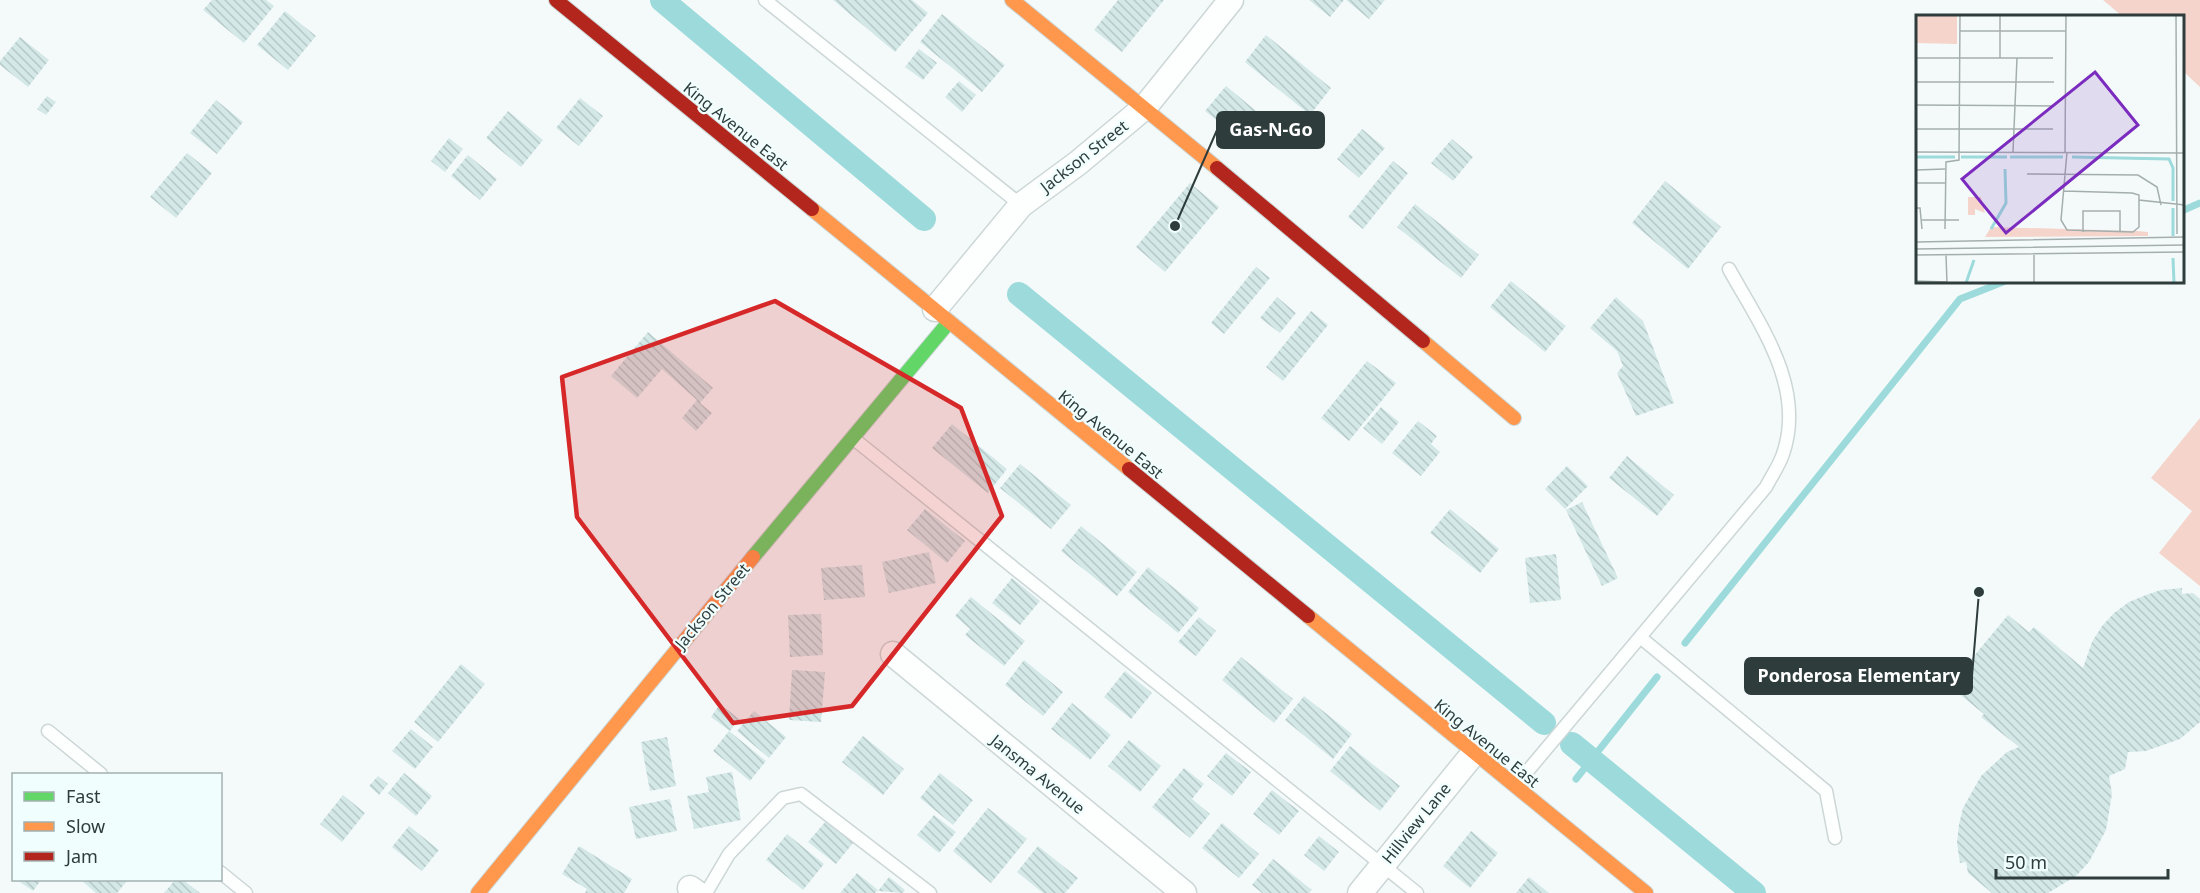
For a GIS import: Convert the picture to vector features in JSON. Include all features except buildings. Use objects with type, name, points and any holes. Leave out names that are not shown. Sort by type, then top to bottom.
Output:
[{"type":"main road","name":"King Avenue East","points":[[556,0],[1473,754],[1646,893]]},
{"type":"main road","points":[[1012,0],[1145,107],[1514,418]]},
{"type":"main road","name":"Jackson Street","points":[[478,893],[853,438],[942,316]]},
{"type":"street","name":"Jackson Street","points":[[942,316],[1021,205],[1078,163],[1145,107],[1231,0]]},
{"type":"street","name":"Jansma Avenue","points":[[893,654],[1184,893]]},
{"type":"street","name":"Hillview Lane","points":[[1360,893],[1473,754]]},
{"type":"lane","points":[[765,0],[1021,205]]},
{"type":"lane","points":[[1514,787],[1766,487],[1783,456],[1790,424],[1788,393],[1776,354],[1729,269]]},
{"type":"lane","points":[[853,438],[1417,893]]},
{"type":"lane","points":[[1640,637],[1826,791],[1835,838]]},
{"type":"lane","points":[[48,731],[100,773]]},
{"type":"lane","points":[[698,891],[729,854],[783,798],[801,794],[930,893]]},
{"type":"lane","points":[[222,874],[246,893]]},
{"type":"highlighted area","points":[[775,301],[961,408],[1002,516],[852,706],[733,723],[577,517],[562,377]]},
{"type":"shaded area","points":[[2103,0],[2200,0],[2200,87],[2185,73],[2185,15],[2121,15]]},
{"type":"shaded area","points":[[2200,418],[2200,586],[2159,553],[2192,511],[2151,478]]},
{"type":"waterway","points":[[662,0],[924,219]]},
{"type":"waterway","points":[[2185,210],[2200,203]]},
{"type":"waterway","points":[[1685,643],[1960,299],[1998,284]]},
{"type":"waterway","points":[[1019,294],[1544,723]]},
{"type":"waterway","points":[[1576,779],[1657,677]]},
{"type":"waterway","points":[[1572,744],[1754,893]]},
{"type":"traffic: fast","points":[[753,557],[949,322]]},
{"type":"traffic: slow","points":[[1012,0],[1217,168]]},
{"type":"traffic: slow","points":[[812,209],[1129,469]]},
{"type":"traffic: slow","points":[[1423,341],[1514,418]]},
{"type":"traffic: slow","points":[[478,893],[753,557]]},
{"type":"traffic: slow","points":[[1308,616],[1646,893]]},
{"type":"traffic: jam","points":[[556,0],[812,209]]},
{"type":"traffic: jam","points":[[1217,168],[1423,341]]},
{"type":"traffic: jam","points":[[1129,469],[1308,616]]},
{"type":"place","name":"Gas-N-Go","points":[[1175,226]]},
{"type":"place","name":"Ponderosa Elementary","points":[[1979,592]]}]
